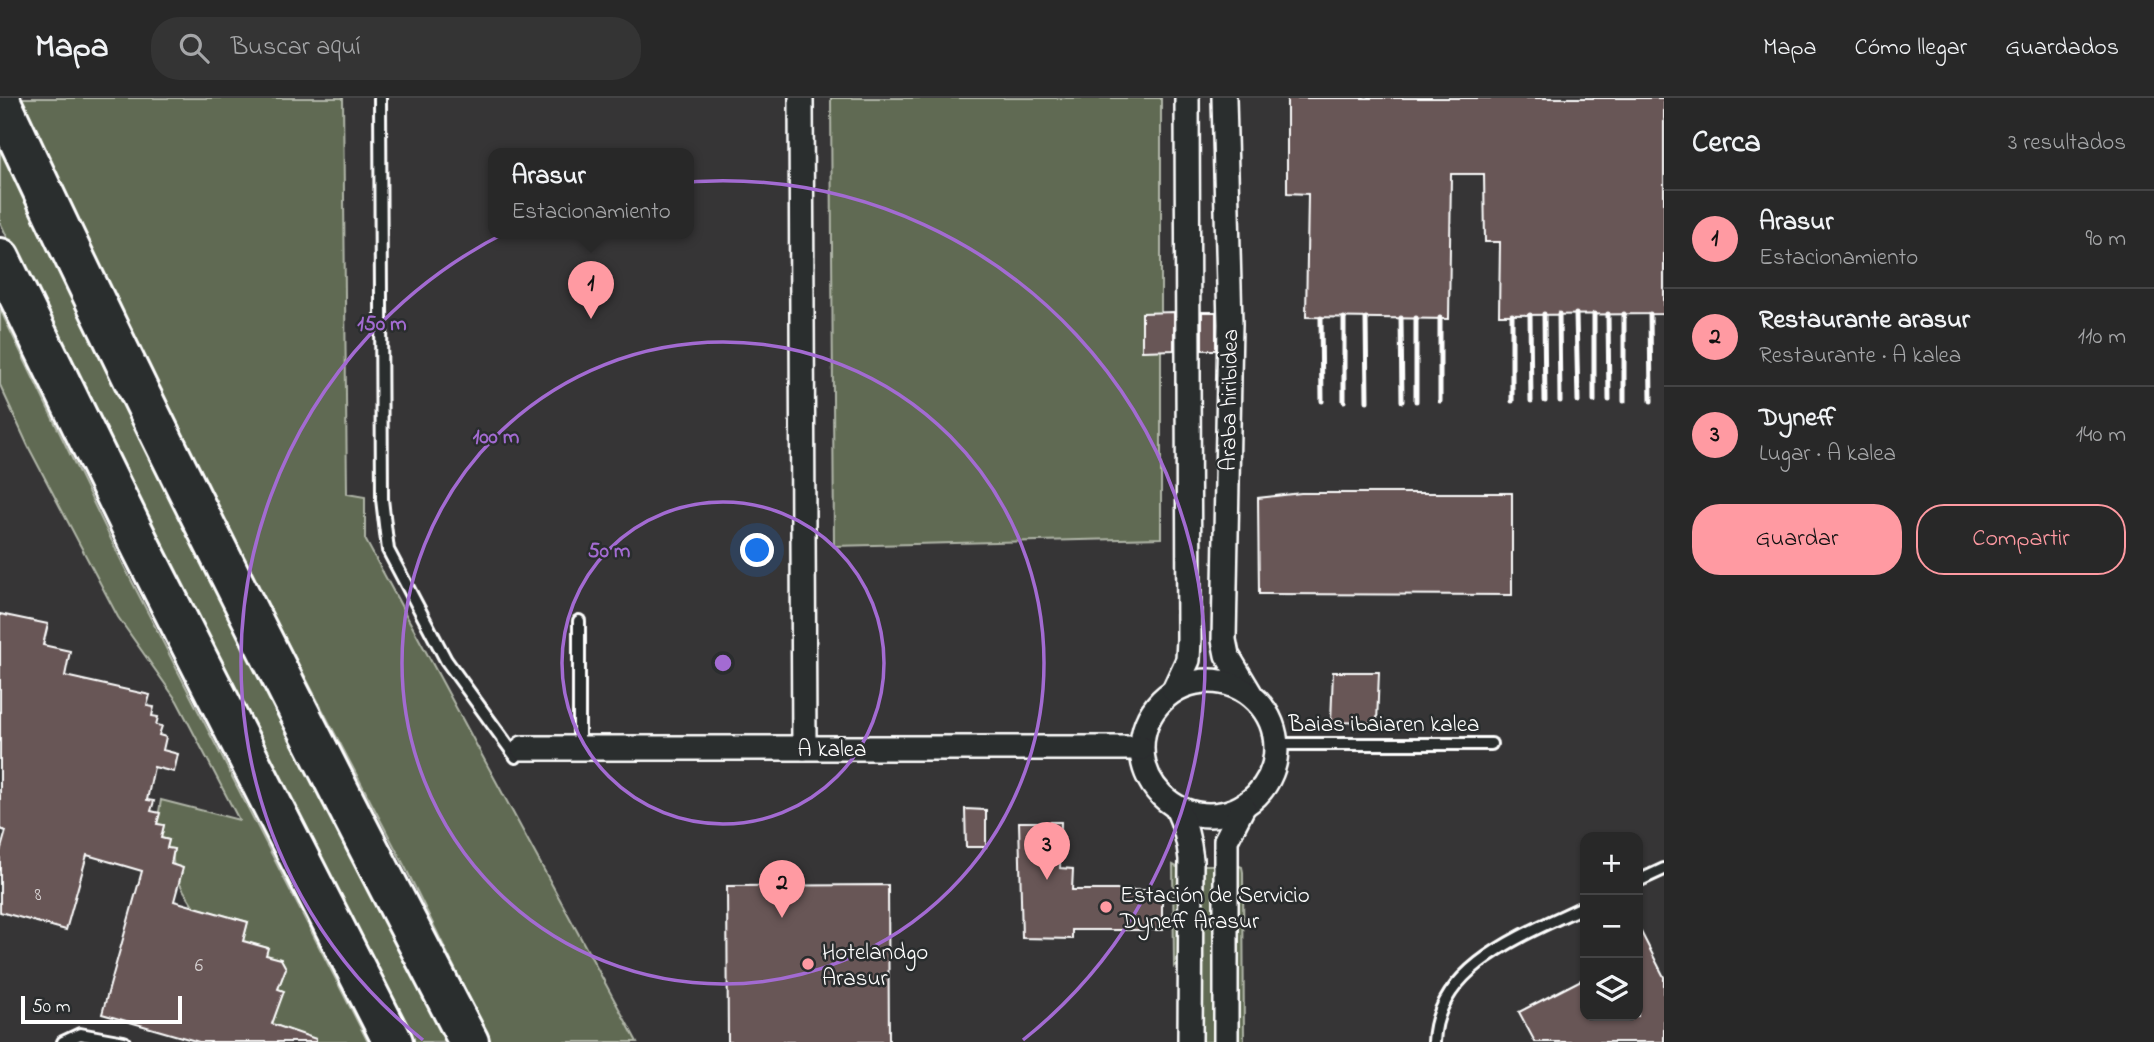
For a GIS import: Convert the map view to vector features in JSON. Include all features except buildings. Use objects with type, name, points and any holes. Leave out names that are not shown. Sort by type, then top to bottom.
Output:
[{"type":"highway","points":[[0,100],[92,297],[283,682],[469,1042]]},
{"type":"highway","points":[[0,258],[142,549],[393,1042]]},
{"type":"street","points":[[801,98],[804,748]]},
{"type":"street","name":"Araba hiribidea","points":[[1174,690],[1188,660],[1189,639],[1187,98]]},
{"type":"street","name":"Araba hiribidea","points":[[1224,98],[1230,324],[1224,640],[1227,654],[1251,695]]},
{"type":"street","points":[[1213,680],[1233,685],[1251,695],[1268,716],[1276,744],[1275,765],[1268,782],[1257,796],[1243,807],[1222,815],[1198,816],[1161,798],[1150,783],[1143,766],[1141,748],[1145,725],[1156,705],[1174,690],[1192,682],[1213,680]]},
{"type":"street","name":"A kalea","points":[[519,752],[579,748],[1141,748]]},
{"type":"street","points":[[1226,1042],[1226,840],[1243,807]]},
{"type":"street","points":[[1177,808],[1185,824],[1191,859],[1190,1042]]},
{"type":"lane","points":[[380,98],[382,499],[388,550],[446,660],[519,752]]},
{"type":"lane","points":[[579,621],[579,748]]},
{"type":"lane","name":"Baias ibaiaren kalea","points":[[1276,744],[1491,744]]},
{"type":"lane","points":[[1643,879],[1664,869]]},
{"type":"lane","points":[[1434,1042],[1434,1026],[1448,993],[1486,956],[1580,909]]},
{"type":"lane","points":[[63,1042],[80,1034],[124,1042]]},
{"type":"green space","points":[[21,98],[343,98],[347,494],[365,497],[365,539],[637,1042],[491,1042],[406,869],[203,482]]},
{"type":"green space","points":[[831,98],[1161,98],[1161,538],[834,546]]},
{"type":"green space","points":[[0,137],[451,1042],[410,1042],[91,415],[0,222]]},
{"type":"green space","points":[[0,309],[124,566],[368,1042],[295,1042],[297,1033],[272,1024],[283,991],[278,989],[286,968],[281,959],[266,955],[267,948],[243,941],[248,922],[194,907],[178,880],[173,865],[174,849],[167,848],[169,840],[161,838],[164,825],[157,824],[161,800],[239,820],[177,701],[118,617],[28,446],[0,385]]},
{"type":"green space","points":[[1173,865],[1179,868],[1179,963],[1174,967]]},
{"type":"green space","points":[[1201,865],[1215,865],[1215,1042],[1202,1042]]},
{"type":"green space","points":[[1237,865],[1242,867],[1243,872],[1244,1042],[1237,1042]]},
{"type":"railway","points":[[1544,314],[1545,401]]},
{"type":"railway","points":[[1559,314],[1560,401]]},
{"type":"railway","points":[[1576,314],[1578,401]]},
{"type":"railway","points":[[1594,314],[1594,401]]},
{"type":"railway","points":[[1608,314],[1609,400]]},
{"type":"railway","points":[[1624,314],[1624,401]]},
{"type":"railway","points":[[1650,314],[1651,401]]},
{"type":"railway","points":[[1512,315],[1512,401]]},
{"type":"railway","points":[[1530,315],[1531,401]]},
{"type":"railway","points":[[1321,318],[1322,401]]},
{"type":"railway","points":[[1344,318],[1344,401]]},
{"type":"railway","points":[[1366,318],[1367,401]]},
{"type":"railway","points":[[1401,318],[1402,401]]},
{"type":"railway","points":[[1416,318],[1416,401]]},
{"type":"railway","points":[[1440,318],[1440,401]]},
{"type":"place","name":"Arasur","points":[[591,319]]},
{"type":"place","name":"Dyneff","points":[[1047,880]]},
{"type":"place","name":"Estación de Servicio Dyneff Arasur","points":[[1106,907]]},
{"type":"place","name":"Restaurante arasur","points":[[782,918]]},
{"type":"place","name":"Hotelandgo Arasur","points":[[808,964]]}]
